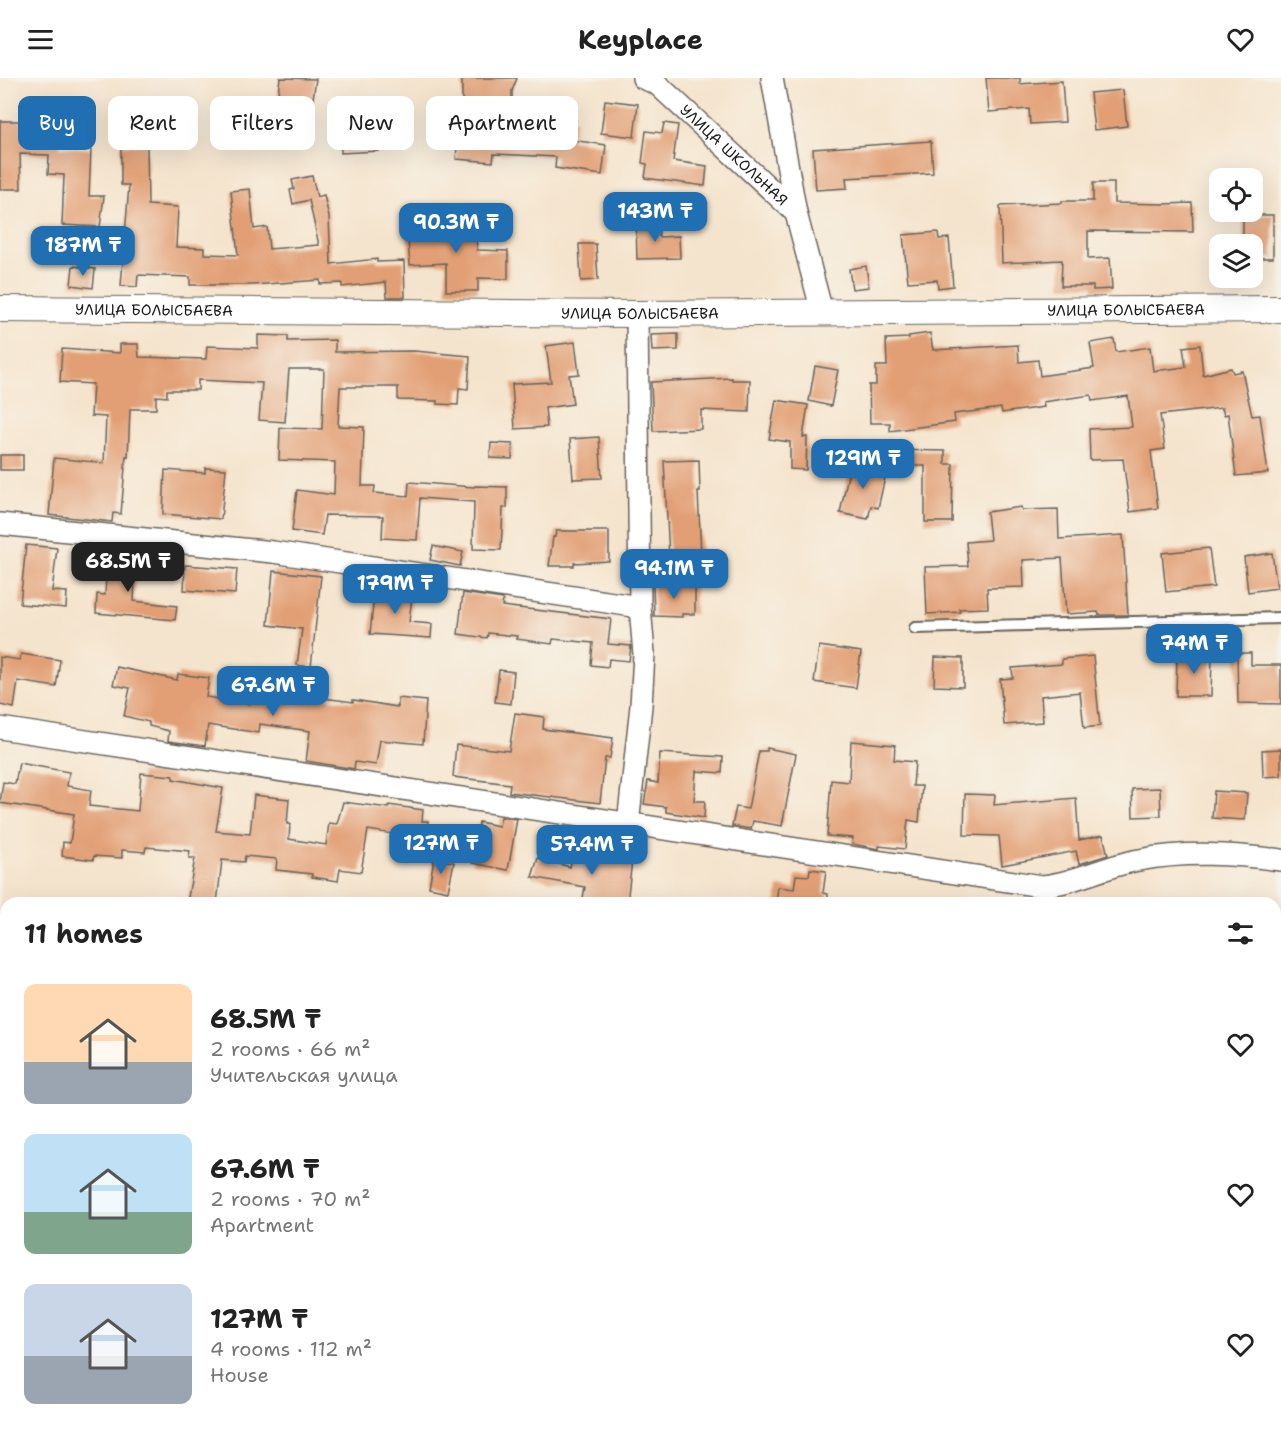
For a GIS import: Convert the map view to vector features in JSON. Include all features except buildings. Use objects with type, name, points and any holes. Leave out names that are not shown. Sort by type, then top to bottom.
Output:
[{"type":"street","name":"УЛИЦА ШКОЛЬНАЯ","points":[[643,78],[657,84],[796,213]]},
{"type":"street","points":[[772,78],[796,213],[822,312]]},
{"type":"street","name":"УЛИЦА БОЛЫСБАЕВА","points":[[0,309],[637,314],[1281,309]]},
{"type":"street","points":[[628,824],[644,654],[640,607],[637,314]]},
{"type":"street","points":[[0,524],[273,552],[640,607]]},
{"type":"street","points":[[0,728],[1041,886],[1059,885],[1101,869],[1139,860],[1194,853],[1236,854],[1281,860]]},
{"type":"lane","points":[[915,628],[1281,618]]}]
